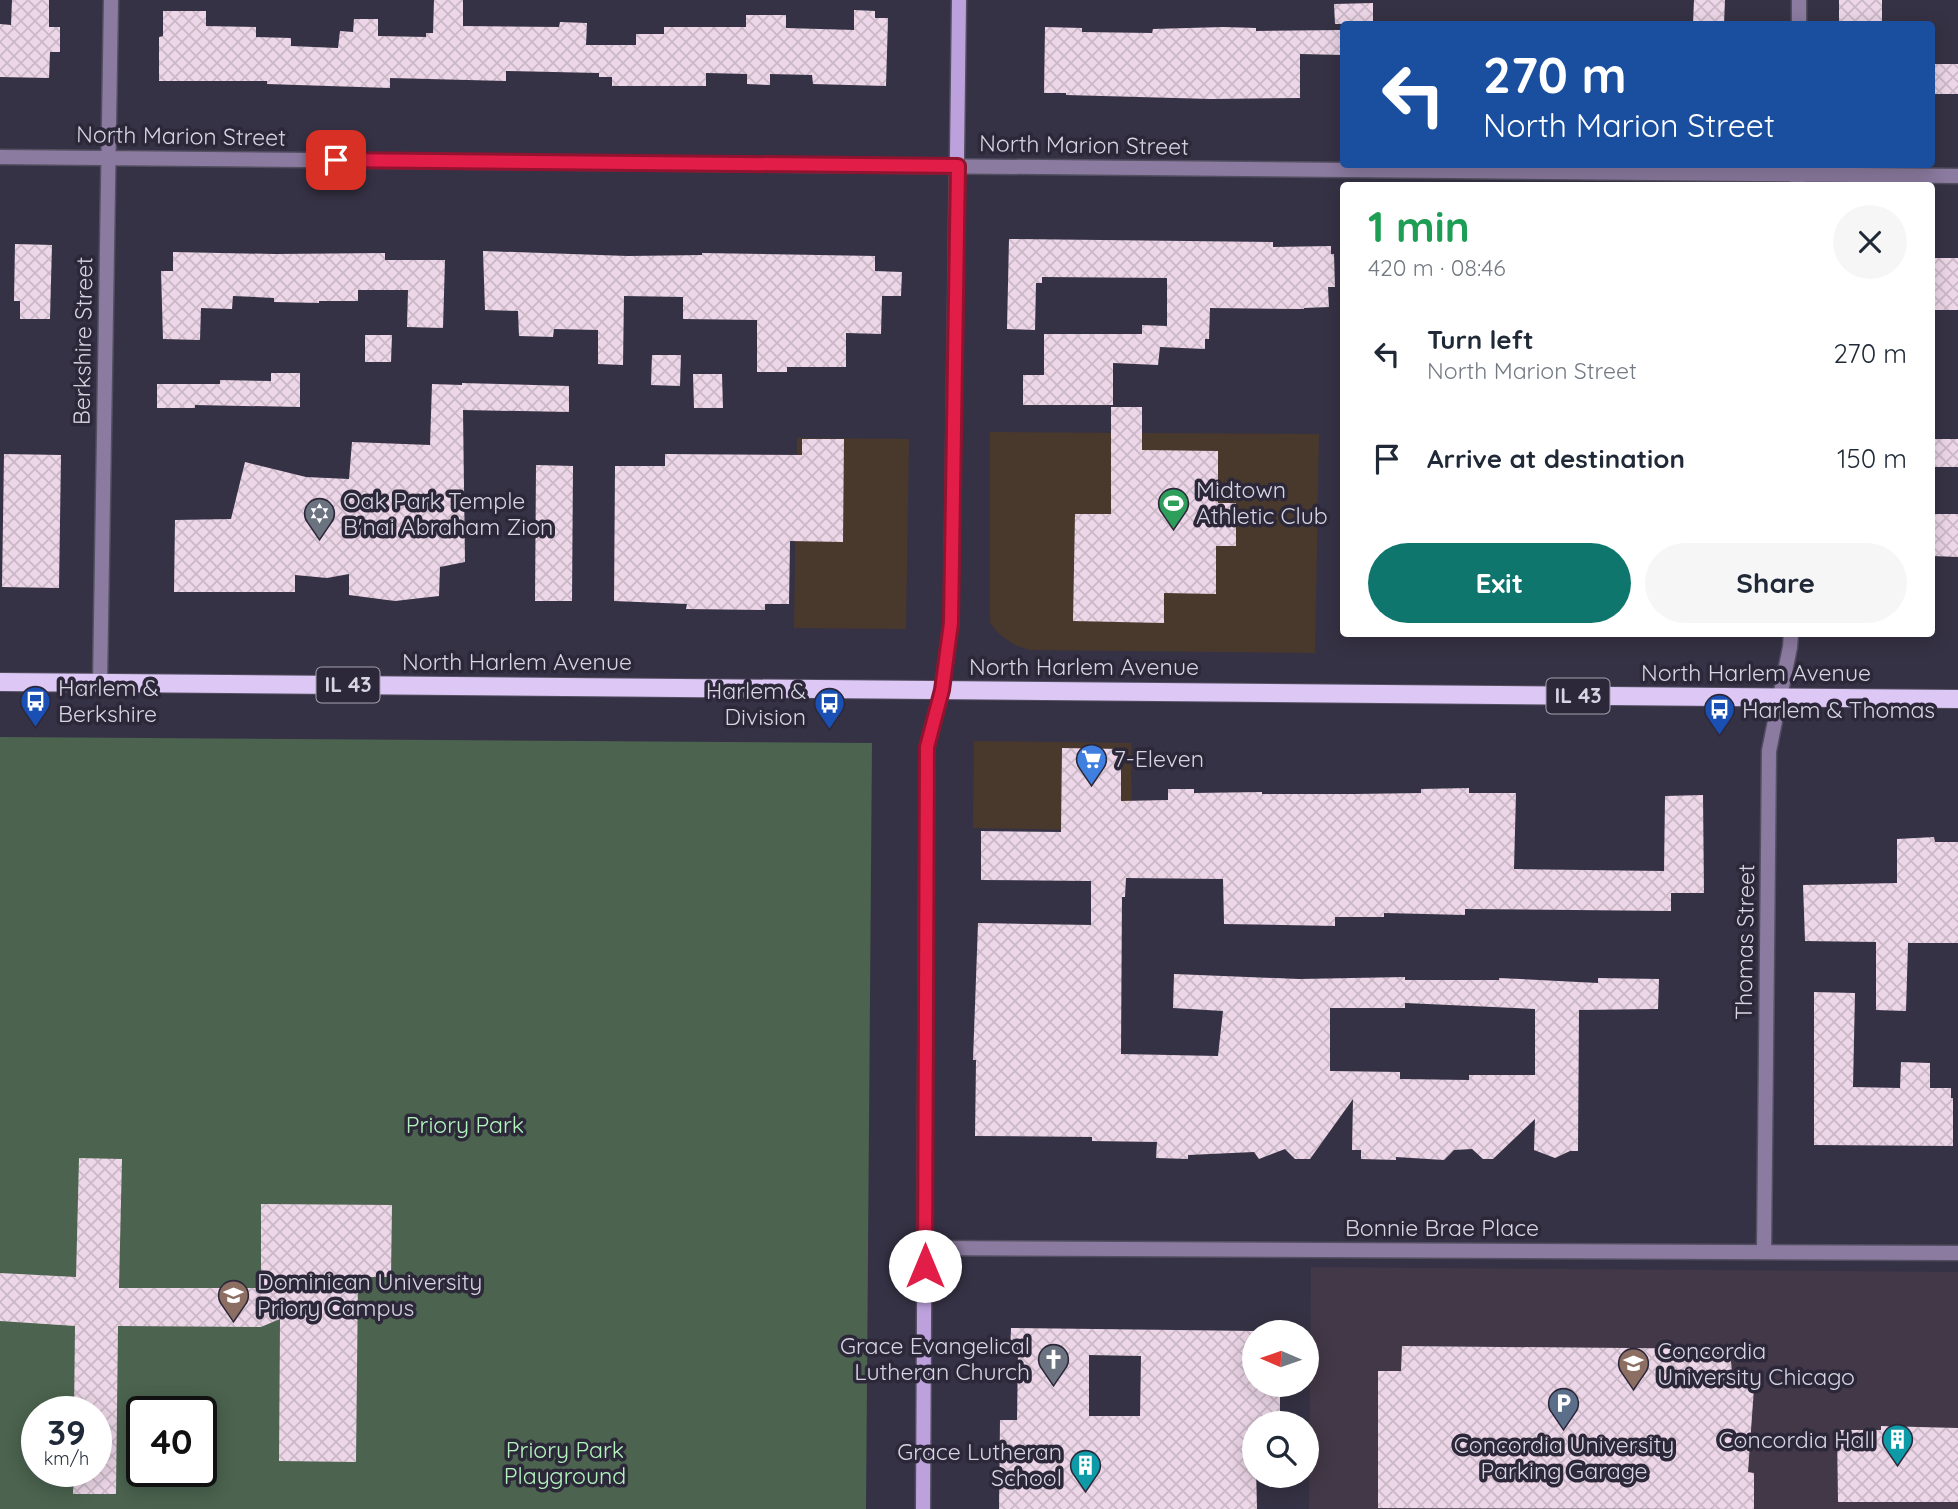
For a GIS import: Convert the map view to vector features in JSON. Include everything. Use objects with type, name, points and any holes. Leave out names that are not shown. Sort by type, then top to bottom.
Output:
[{"type":"main road","name":"North Harlem Avenue","points":[[0,682],[1958,699]]},
{"type":"street","name":"Berkshire Street","points":[[100,683],[111,0]]},
{"type":"street","points":[[923,1509],[927,747],[942,690],[951,623],[960,0]]},
{"type":"street","points":[[1799,0],[1799,21]]},
{"type":"street","name":"North Marion Street","points":[[0,157],[1958,176]]},
{"type":"street","name":"Thomas Street","points":[[1764,1252],[1769,751],[1791,637]]},
{"type":"street","name":"Bonnie Brae Place","points":[[925,1248],[1958,1254]]},
{"type":"shaded area","points":[[990,432],[1319,434],[1315,653],[1029,650],[1000,635],[990,623]]},
{"type":"shaded area","points":[[797,438],[909,439],[906,629],[794,628]]},
{"type":"shaded area","points":[[974,741],[1131,743],[1132,831],[973,828]]},
{"type":"shaded area","name":"Concordia University Chicago","points":[[1311,1267],[1958,1272],[1958,1509],[1309,1509],[1309,1488],[1319,1488],[1319,1411],[1310,1411],[1310,1397],[1320,1396],[1320,1320],[1311,1320]]},
{"type":"green space","name":"Priory Park","points":[[0,737],[872,743],[866,1509],[0,1509]]},
{"type":"building","points":[[12,0],[49,0],[49,27],[60,27],[60,52],[50,52],[49,78],[0,77],[0,24],[11,25]]},
{"type":"building","points":[[434,0],[463,0],[463,26],[559,27],[560,22],[587,23],[586,45],[636,45],[636,34],[664,34],[664,27],[746,27],[746,15],[786,15],[786,28],[854,30],[854,10],[875,11],[875,18],[888,18],[886,86],[813,84],[812,75],[770,74],[770,85],[747,84],[747,74],[706,73],[706,86],[612,86],[612,77],[599,77],[599,73],[506,71],[506,81],[390,78],[390,88],[267,84],[267,81],[159,81],[159,37],[163,36],[163,11],[206,11],[206,26],[256,27],[256,37],[291,38],[291,46],[338,48],[340,31],[353,32],[354,19],[378,19],[378,36],[426,37],[426,33],[433,33]]},
{"type":"building","points":[[1694,0],[1725,0],[1724,21],[1693,21]]},
{"type":"building","points":[[1839,0],[1882,0],[1882,21],[1839,21]]},
{"type":"building","points":[[1373,3],[1373,21],[1340,21],[1340,24],[1335,24],[1334,4]]},
{"type":"building","points":[[1045,27],[1082,28],[1082,32],[1152,33],[1153,29],[1223,27],[1256,28],[1256,31],[1340,30],[1340,55],[1300,54],[1300,98],[1211,99],[1044,93]]},
{"type":"building","points":[[1935,64],[1958,64],[1958,94],[1935,94]]},
{"type":"building","points":[[1009,239],[1273,242],[1273,247],[1331,246],[1331,254],[1334,254],[1335,287],[1328,287],[1329,307],[1210,308],[1209,339],[1205,339],[1205,349],[1160,347],[1158,365],[1113,363],[1113,405],[1023,405],[1023,375],[1044,375],[1044,334],[1142,334],[1142,325],[1167,326],[1167,278],[1042,277],[1042,283],[1036,283],[1035,330],[1007,329]]},
{"type":"building","points":[[15,244],[52,245],[50,319],[20,319],[20,301],[14,301]]},
{"type":"building","points":[[483,251],[628,256],[702,253],[875,256],[875,271],[902,272],[901,296],[882,296],[881,334],[846,333],[846,367],[787,367],[787,372],[757,372],[757,320],[683,319],[683,297],[624,296],[623,365],[598,364],[598,330],[554,329],[553,337],[519,336],[518,311],[485,310]]},
{"type":"building","points":[[173,252],[385,253],[385,260],[445,260],[443,328],[407,327],[408,290],[358,290],[358,301],[319,303],[274,302],[274,298],[233,296],[232,309],[201,308],[200,340],[163,339],[161,271],[173,271]]},
{"type":"building","points":[[1935,258],[1958,258],[1958,310],[1935,310]]},
{"type":"building","points":[[365,335],[392,335],[391,362],[365,362]]},
{"type":"building","points":[[652,355],[681,355],[680,386],[651,385]]},
{"type":"building","points":[[271,373],[300,373],[300,407],[195,405],[195,408],[157,408],[157,384],[220,384],[220,380],[271,381]]},
{"type":"building","points":[[693,374],[722,374],[723,408],[694,408]]},
{"type":"building","name":"Oak Park Temple B'nai Abraham Zion","points":[[432,384],[569,386],[569,412],[463,410],[465,562],[440,567],[439,596],[395,601],[349,595],[349,574],[327,578],[295,575],[295,592],[174,592],[175,520],[231,519],[245,462],[306,477],[349,479],[352,442],[430,445]]},
{"type":"building","name":"Midtown Athletic Club","points":[[1111,407],[1142,407],[1142,450],[1218,451],[1218,503],[1236,503],[1236,546],[1216,546],[1216,594],[1164,593],[1164,623],[1073,621],[1075,514],[1111,514]]},
{"type":"building","points":[[802,439],[844,439],[843,542],[790,541],[789,604],[765,604],[765,610],[686,609],[687,604],[614,601],[615,466],[665,466],[665,454],[802,455]]},
{"type":"building","points":[[1935,439],[1958,439],[1958,467],[1935,467]]},
{"type":"building","points":[[4,454],[61,455],[59,588],[2,587]]},
{"type":"building","points":[[536,465],[573,466],[572,601],[535,601]]},
{"type":"building","points":[[1935,514],[1958,514],[1958,557],[1935,556]]},
{"type":"building","points":[[1062,748],[1121,749],[1121,801],[1168,800],[1168,789],[1194,789],[1194,793],[1355,794],[1421,793],[1421,789],[1469,788],[1469,793],[1516,793],[1514,869],[1664,871],[1665,796],[1703,795],[1704,893],[1671,893],[1671,911],[1465,909],[1465,915],[1384,913],[1384,917],[1335,917],[1335,926],[1224,924],[1223,879],[1126,878],[1125,897],[1122,897],[1121,1054],[1218,1056],[1223,1011],[1173,1008],[1174,974],[1299,979],[1499,978],[1598,983],[1598,978],[1659,979],[1658,1009],[1579,1010],[1578,1151],[1570,1151],[1555,1158],[1534,1150],[1535,1119],[1493,1159],[1483,1159],[1472,1149],[1454,1150],[1444,1160],[1396,1157],[1396,1160],[1361,1159],[1361,1150],[1352,1150],[1353,1099],[1310,1159],[1295,1159],[1285,1149],[1259,1159],[1254,1152],[1188,1155],[1188,1159],[1156,1158],[1157,1142],[1092,1141],[1092,1137],[975,1136],[976,1060],[973,1060],[978,923],[1091,925],[1091,881],[981,880],[981,831],[1061,832]],"holes":[[[1405,1003],[1535,1009],[1535,1075],[1469,1075],[1469,1080],[1400,1079],[1400,1072],[1330,1071],[1330,1008],[1405,1008]]]},
{"type":"building","points":[[1934,837],[1935,842],[1958,842],[1958,943],[1908,943],[1906,1011],[1876,1010],[1876,942],[1805,941],[1803,885],[1897,883],[1897,839]]},
{"type":"building","points":[[1814,992],[1855,993],[1853,1087],[1900,1088],[1901,1062],[1930,1063],[1930,1088],[1951,1088],[1953,1146],[1814,1145]]},
{"type":"building","points":[[79,1158],[122,1159],[119,1288],[261,1288],[261,1204],[392,1205],[391,1277],[358,1277],[356,1462],[279,1461],[280,1319],[261,1327],[118,1326],[116,1494],[73,1494],[73,1487],[112,1487],[112,1396],[74,1396],[75,1326],[0,1321],[0,1273],[76,1277]]},
{"type":"building","points":[[1011,1328],[1242,1331],[1242,1397],[1280,1397],[1280,1411],[1242,1411],[1242,1488],[1257,1488],[1257,1509],[999,1509],[1000,1420],[1017,1420],[1018,1355],[1010,1355]],"holes":[[[1089,1355],[1141,1356],[1140,1416],[1089,1416]]]},
{"type":"building","name":"Concordia University Parking Garage","points":[[1402,1346],[1730,1349],[1732,1373],[1755,1374],[1748,1472],[1754,1473],[1754,1509],[1378,1508],[1378,1371],[1401,1371]]},
{"type":"building","name":"Concordia Hall","points":[[1881,1426],[1958,1428],[1958,1502],[1838,1502],[1837,1430],[1881,1430]]},
{"type":"place","name":"Midtown Athletic Club","points":[[1173,530]]},
{"type":"place","name":"Oak Park Temple B'nai Abraham Zion","points":[[320,541]]},
{"type":"place","name":"Harlem & Berkshire","points":[[35,728]]},
{"type":"place","name":"Harlem & Division","points":[[829,731]]},
{"type":"place","name":"Harlem & Thomas","points":[[1719,737]]},
{"type":"place","name":"7-Eleven","points":[[1091,786]]},
{"type":"place","name":"Dominican University Priory Campus","points":[[234,1322]]},
{"type":"place","name":"Grace Evangelical Lutheran Church","points":[[1053,1386]]},
{"type":"place","name":"Concordia University Chicago","points":[[1634,1391]]},
{"type":"place","name":"Concordia University Parking Garage","points":[[1564,1431]]},
{"type":"place","name":"Concordia Hall","points":[[1898,1467]]},
{"type":"place","name":"Grace Lutheran School","points":[[1085,1492]]},
{"type":"route","points":[[336,160],[958,166],[951,623],[942,690],[927,747],[925,1266]]},
{"type":"park label","name":"Priory Park Playground","points":[[565,1463]]}]
